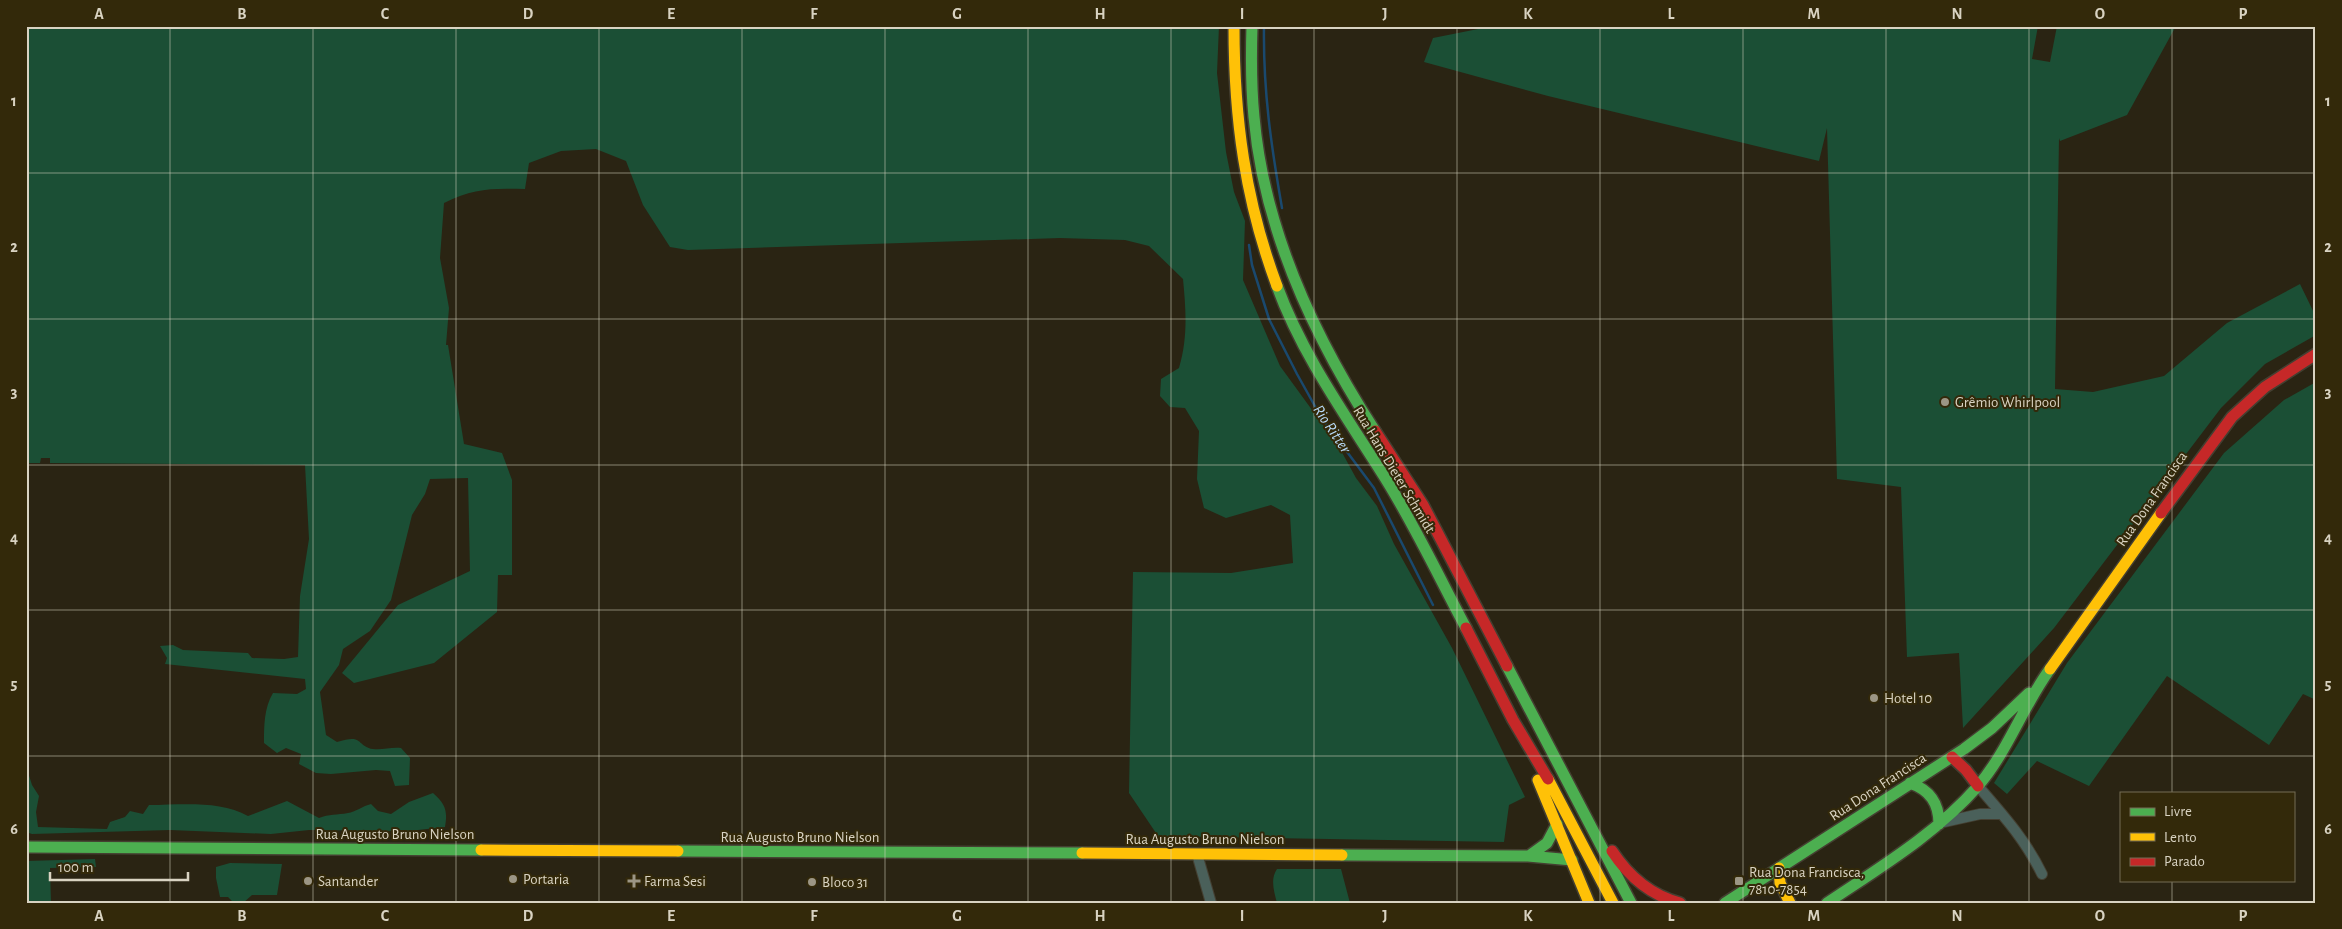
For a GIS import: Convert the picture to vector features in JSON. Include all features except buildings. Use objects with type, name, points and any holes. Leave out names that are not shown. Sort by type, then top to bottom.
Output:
[{"type":"main road","name":"Rua Hans Dieter Schmidt","points":[[1234,26],[1234,103],[1243,169],[1257,231],[1274,285],[1313,365],[1406,513],[1509,714],[1547,778],[1613,903]]},
{"type":"main road","name":"Rua Hans Dieter Schmidt","points":[[1252,26],[1252,87],[1260,159],[1278,236],[1291,277],[1331,359],[1429,517],[1526,707],[1631,903]]},
{"type":"main road","name":"Rua Dona Francisca","points":[[1827,903],[1912,845],[1939,824],[1978,786],[2001,753],[2038,685],[2222,428],[2254,394],[2316,354]]},
{"type":"main road","name":"Rua Dona Francisca","points":[[1725,903],[1952,757],[1992,728],[2038,685]]},
{"type":"main road","points":[[1526,707],[1619,862],[1650,891],[1669,901],[1680,903]]},
{"type":"main road","points":[[1509,714],[1589,903]]},
{"type":"main road","points":[[1952,757],[1966,770],[1978,786]]},
{"type":"main road","points":[[1910,783],[1920,786],[1930,793],[1938,808],[1939,824]]},
{"type":"main road","points":[[1528,856],[1545,847],[1550,841],[1557,824]]},
{"type":"main road","name":"Rua Augusto Bruno Nielson","points":[[26,847],[1528,856],[1572,860]]},
{"type":"main road","points":[[1780,868],[1780,883],[1790,903]]},
{"type":"street","points":[[1978,786],[2030,849],[2042,874]]},
{"type":"street","points":[[1939,824],[1980,814],[2002,814]]},
{"type":"street","points":[[1197,854],[1211,903]]},
{"type":"green space","points":[[26,26],[1219,26],[1217,73],[1226,152],[1234,192],[1245,221],[1243,280],[1280,366],[1339,447],[1356,478],[1377,506],[1394,544],[1452,648],[1525,797],[1509,805],[1504,842],[1158,836],[1129,793],[1133,572],[1231,573],[1293,563],[1290,515],[1271,505],[1226,518],[1204,508],[1197,479],[1199,431],[1185,408],[1170,407],[1160,396],[1161,379],[1179,368],[1182,357],[1185,324],[1183,279],[1149,246],[1125,240],[1060,238],[688,250],[670,247],[643,205],[626,161],[596,149],[561,151],[529,163],[525,189],[483,190],[465,194],[444,203],[440,258],[449,308],[446,345],[448,345],[464,444],[502,453],[512,480],[512,575],[498,575],[497,612],[434,663],[354,683],[342,673],[398,605],[470,571],[468,478],[430,479],[425,494],[412,515],[391,600],[370,631],[343,649],[339,665],[320,692],[326,735],[337,742],[356,739],[373,749],[401,748],[410,758],[409,785],[395,786],[390,771],[316,773],[299,764],[301,754],[286,748],[277,753],[264,743],[265,717],[270,699],[273,693],[297,694],[306,689],[305,679],[165,664],[167,658],[160,646],[173,645],[183,650],[248,653],[252,658],[284,659],[298,657],[300,596],[309,539],[305,465],[50,463],[50,458],[41,458],[40,463],[26,463]]},
{"type":"green space","name":"Grêmio Whirlpool","points":[[1479,26],[2038,26],[2032,59],[2050,62],[2057,26],[2176,26],[2127,115],[2060,141],[2059,138],[2055,389],[2093,392],[2164,376],[2227,323],[2300,284],[2316,317],[2316,335],[2265,364],[2221,408],[2054,628],[1963,728],[1959,653],[1907,657],[1901,487],[1837,479],[1827,128],[1819,161],[1548,96],[1424,62],[1433,38],[1478,29]]},
{"type":"green space","points":[[2316,382],[2316,700],[2303,694],[2269,745],[2167,676],[2089,786],[2037,761],[2007,794],[1994,783],[2067,663],[2224,453],[2284,400]]},
{"type":"green space","points":[[26,766],[32,785],[39,796],[36,812],[38,827],[107,829],[110,822],[125,817],[130,811],[143,814],[149,805],[213,805],[248,816],[287,801],[319,818],[351,812],[371,804],[378,811],[391,814],[409,802],[433,793],[445,808],[446,821],[445,827],[409,831],[309,830],[271,834],[170,830],[32,834],[26,832]]},
{"type":"green space","points":[[95,859],[96,867],[50,868],[51,903],[26,903],[26,861]]},
{"type":"green space","points":[[230,863],[282,864],[277,895],[252,895],[243,903],[234,903],[228,897],[220,897],[216,867]]},
{"type":"green space","points":[[1277,869],[1341,869],[1350,903],[1277,903],[1273,881]]},
{"type":"waterway","name":"Rio Ritter","points":[[1264,26],[1268,117],[1282,208]]},
{"type":"waterway","name":"Rio Ritter","points":[[1249,245],[1252,265],[1269,319],[1297,374],[1321,417],[1374,488],[1433,605]]},
{"type":"traffic: fast","points":[[1252,26],[1251,61],[1254,117],[1269,201],[1281,242],[1295,282],[1313,320],[1332,358],[1375,431]]},
{"type":"traffic: fast","points":[[1277,286],[1313,362],[1341,410],[1398,499],[1466,628]]},
{"type":"traffic: fast","points":[[1507,666],[1631,903]]},
{"type":"traffic: fast","points":[[1827,903],[1925,835],[1962,803],[1989,772],[2050,669]]},
{"type":"traffic: fast","points":[[1725,903],[1964,749],[1992,728],[2029,693]]},
{"type":"traffic: fast","points":[[1910,783],[1923,789],[1932,798],[1939,816],[1939,824]]},
{"type":"traffic: fast","points":[[1529,856],[1547,843],[1557,824]]},
{"type":"traffic: fast","points":[[26,847],[481,850]]},
{"type":"traffic: fast","points":[[678,851],[1082,853]]},
{"type":"traffic: fast","points":[[1342,855],[1528,856],[1572,860]]},
{"type":"traffic: slow","points":[[1234,26],[1239,126],[1249,190],[1266,254],[1277,286]]},
{"type":"traffic: slow","points":[[2050,669],[2161,513]]},
{"type":"traffic: slow","points":[[1548,779],[1613,903]]},
{"type":"traffic: slow","points":[[1538,780],[1589,903]]},
{"type":"traffic: slow","points":[[481,850],[678,851]]},
{"type":"traffic: slow","points":[[1082,853],[1342,855]]},
{"type":"traffic: slow","points":[[1779,868],[1780,883],[1790,903]]},
{"type":"traffic: jam","points":[[2161,513],[2232,417],[2265,387],[2316,354]]},
{"type":"traffic: jam","points":[[1375,431],[1423,505],[1507,666]]},
{"type":"traffic: jam","points":[[1466,628],[1513,720],[1548,779]]},
{"type":"traffic: jam","points":[[1952,757],[1966,770],[1978,786]]},
{"type":"traffic: jam","points":[[1612,851],[1641,884],[1669,900],[1680,903]]},
{"type":"place","name":"Grêmio Whirlpool","points":[[1945,402]]},
{"type":"place","name":"Hotel 10","points":[[1874,698]]},
{"type":"place","name":"Portaria","points":[[513,879]]},
{"type":"place","name":"Santander","points":[[308,881]]},
{"type":"place","name":"Farma Sesi","points":[[634,881]]},
{"type":"place","name":"Rua Dona Francisca, 7810-7854","points":[[1739,881]]},
{"type":"place","name":"Bloco 31","points":[[812,882]]}]
